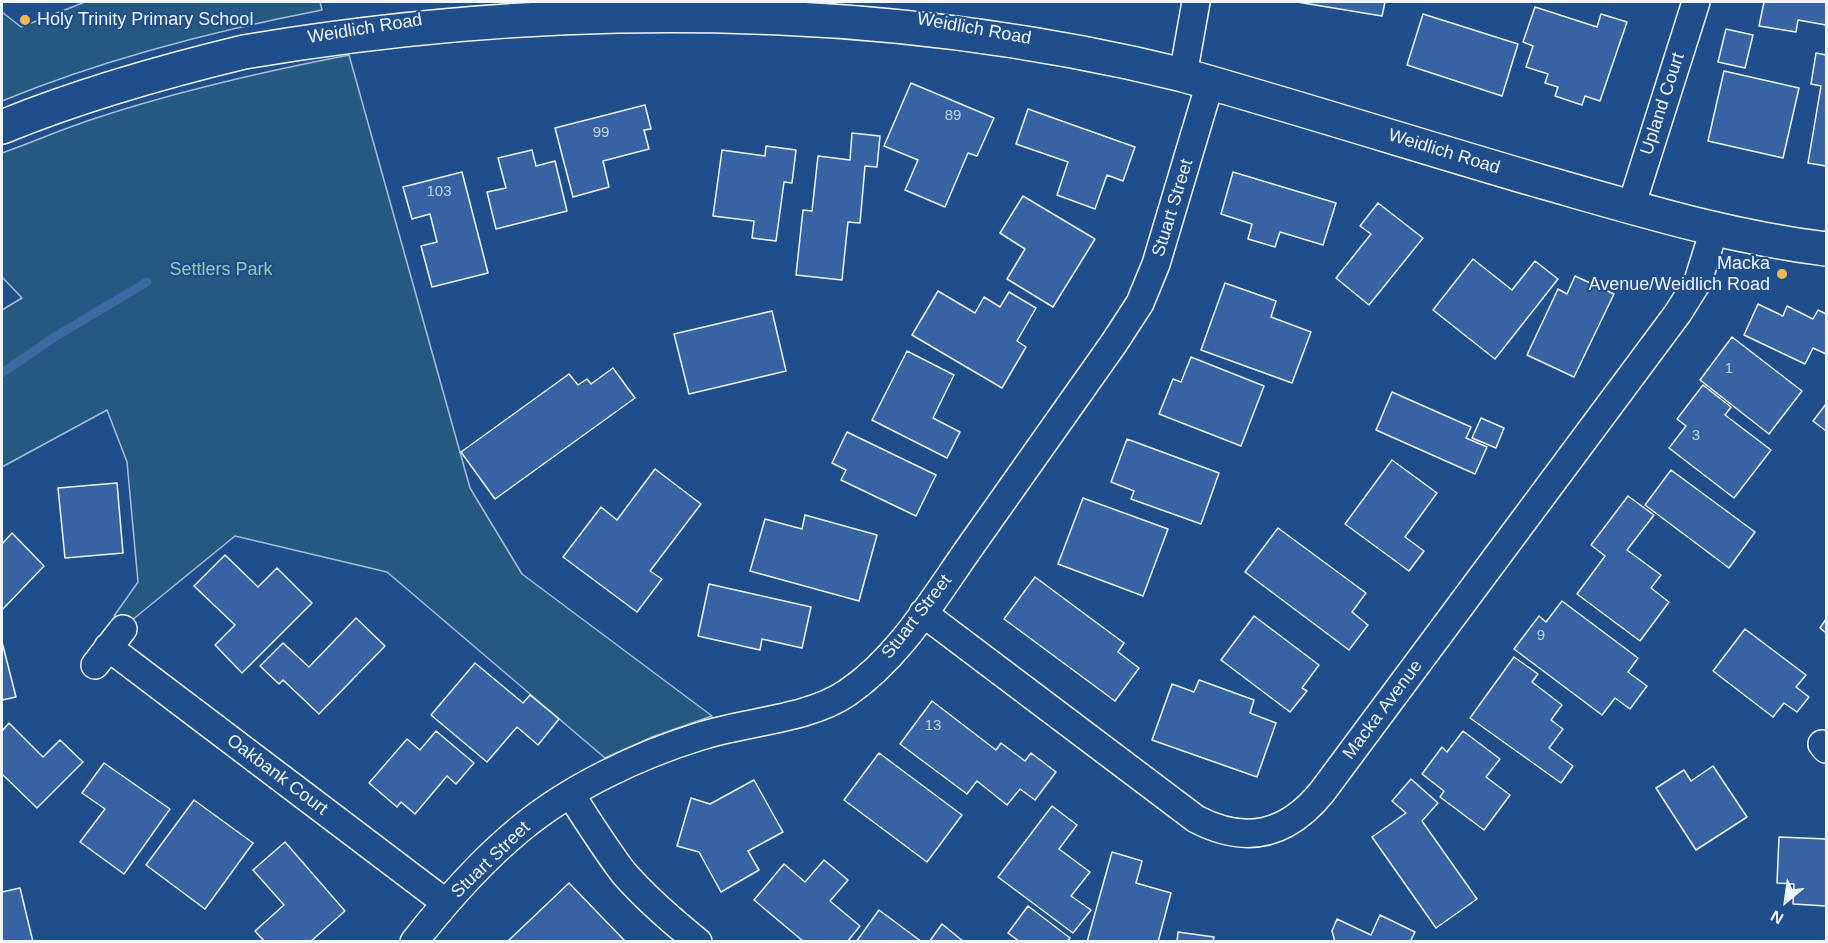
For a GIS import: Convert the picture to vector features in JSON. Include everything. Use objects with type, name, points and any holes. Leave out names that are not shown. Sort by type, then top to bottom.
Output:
[{"type":"street","name":"Stuart Street","points":[[414,942],[474,872],[521,828],[571,795],[616,770],[675,744],[821,706],[844,695],[865,680],[888,658],[923,613],[1140,303],[1161,248],[1196,79],[1196,2]]},
{"type":"street","name":"Upland Court","points":[[1631,207],[1696,2]]},
{"type":"street","name":"Weidlich Road","points":[[2,127],[134,80],[281,43],[428,18],[579,5],[666,3],[824,8],[896,16],[1026,37],[1119,57],[1714,230],[1827,249]]},
{"type":"street","name":"Macka Avenue","points":[[923,613],[1196,819],[1231,833],[1251,834],[1284,825],[1298,817],[1322,792],[1678,313],[1698,281],[1714,230]]},
{"type":"street","name":"Oakbank Court","points":[[109,647],[446,903]]},
{"type":"street","points":[[571,795],[624,872],[649,900],[698,942]]},
{"type":"green space","points":[[85,2],[320,2],[322,10],[240,27],[119,59],[2,101],[2,12],[21,27]]},
{"type":"green space","name":"Settlers Park","points":[[349,55],[470,488],[522,574],[712,716],[652,737],[605,758],[387,572],[235,536],[126,625],[114,616],[138,582],[127,462],[107,410],[2,467],[2,310],[22,298],[2,277],[2,153],[87,121],[152,101],[250,76]]},
{"type":"building","points":[[1297,2],[1385,2],[1382,16]]},
{"type":"building","points":[[1764,2],[1826,2],[1826,25],[1798,20],[1796,32],[1759,26]]},
{"type":"building","points":[[1535,7],[1597,27],[1601,14],[1627,22],[1600,101],[1585,96],[1582,105],[1555,96],[1558,87],[1545,83],[1548,74],[1526,67],[1533,46],[1523,42]]},
{"type":"building","points":[[1423,14],[1518,44],[1502,96],[1407,65]]},
{"type":"building","points":[[1726,29],[1753,35],[1745,68],[1718,62]]},
{"type":"building","points":[[1816,53],[1826,55],[1826,166],[1808,163],[1821,86],[1811,84]]},
{"type":"building","points":[[1724,71],[1799,88],[1783,158],[1708,141]]},
{"type":"building","points":[[911,83],[994,118],[977,156],[968,153],[945,207],[905,190],[918,160],[884,146]]},
{"type":"building","points":[[645,105],[651,129],[644,130],[649,149],[603,161],[609,187],[573,197],[555,128]]},
{"type":"building","points":[[1028,109],[1135,147],[1123,181],[1107,175],[1095,209],[1057,195],[1068,162],[1016,144]]},
{"type":"building","points":[[852,133],[880,136],[877,167],[865,166],[860,223],[848,222],[842,280],[796,275],[803,210],[812,211],[818,156],[850,160]]},
{"type":"building","points":[[766,146],[796,150],[792,183],[784,182],[776,241],[752,238],[754,221],[713,216],[722,150],[765,156]]},
{"type":"building","points":[[532,150],[536,166],[555,161],[567,211],[496,229],[487,192],[506,188],[498,158]]},
{"type":"building","points":[[462,172],[488,273],[432,287],[421,246],[437,242],[430,214],[412,219],[403,187]]},
{"type":"building","points":[[1233,172],[1336,203],[1323,245],[1280,232],[1275,247],[1248,239],[1252,224],[1221,214]]},
{"type":"building","points":[[1023,196],[1095,239],[1053,307],[1007,279],[1025,249],[1000,233]]},
{"type":"building","points":[[1378,203],[1423,238],[1369,305],[1336,278],[1371,234],[1360,226]]},
{"type":"building","points":[[1473,259],[1512,290],[1535,261],[1558,279],[1495,359],[1433,310]]},
{"type":"building","points":[[1575,276],[1614,294],[1574,377],[1527,355],[1558,289],[1567,294]]},
{"type":"building","points":[[1225,283],[1276,301],[1271,317],[1311,332],[1292,383],[1201,350]]},
{"type":"building","points":[[938,291],[975,313],[984,297],[1000,307],[1009,292],[1036,308],[1017,341],[1026,347],[1002,388],[912,335]]},
{"type":"building","points":[[1758,304],[1783,316],[1787,306],[1813,319],[1818,310],[1826,314],[1826,354],[1813,348],[1805,364],[1744,335]]},
{"type":"building","points":[[772,311],[786,371],[689,394],[674,334]]},
{"type":"building","points":[[1732,337],[1802,391],[1769,434],[1700,380]]},
{"type":"building","points":[[907,351],[954,375],[933,418],[960,432],[947,458],[872,420]]},
{"type":"building","points":[[1191,357],[1264,386],[1241,446],[1159,414],[1173,379],[1181,382]]},
{"type":"building","points":[[613,368],[635,398],[495,499],[461,452],[569,374],[578,385],[587,379],[591,384]]},
{"type":"building","points":[[1703,385],[1731,407],[1725,415],[1771,450],[1734,498],[1669,448],[1686,426],[1677,419]]},
{"type":"building","points":[[1392,392],[1471,427],[1466,438],[1487,447],[1475,474],[1376,430]]},
{"type":"building","points":[[1826,404],[1826,431],[1813,421]]},
{"type":"building","points":[[1481,418],[1504,428],[1496,448],[1472,438]]},
{"type":"building","points":[[847,432],[936,475],[916,516],[841,480],[846,470],[832,463]]},
{"type":"building","points":[[1127,439],[1219,473],[1201,524],[1131,499],[1134,491],[1111,482]]},
{"type":"building","points":[[1392,460],[1437,493],[1405,537],[1424,551],[1409,571],[1345,524]]},
{"type":"building","points":[[655,469],[701,504],[650,571],[662,579],[637,612],[563,557],[601,507],[617,520]]},
{"type":"building","points":[[1671,470],[1755,532],[1729,568],[1645,505]]},
{"type":"building","points":[[117,483],[123,553],[65,558],[58,488]]},
{"type":"building","points":[[1628,496],[1654,515],[1627,550],[1661,575],[1651,588],[1669,602],[1640,641],[1577,594],[1605,556],[1591,545]]},
{"type":"building","points":[[1083,498],[1168,529],[1143,596],[1058,564]]},
{"type":"building","points":[[805,515],[877,535],[859,601],[750,571],[765,519],[802,529]]},
{"type":"building","points":[[1278,528],[1366,593],[1352,612],[1368,625],[1349,650],[1245,572]]},
{"type":"building","points":[[12,533],[44,566],[2,610],[2,544]]},
{"type":"building","points":[[225,555],[258,587],[277,568],[312,603],[242,673],[215,645],[235,625],[194,586]]},
{"type":"building","points":[[1035,577],[1124,643],[1118,652],[1139,668],[1115,701],[1004,619]]},
{"type":"building","points":[[709,584],[811,607],[802,648],[762,639],[760,650],[698,636]]},
{"type":"building","points":[[1562,601],[1638,658],[1628,672],[1647,686],[1630,709],[1615,698],[1602,715],[1514,649],[1539,616],[1546,622]]},
{"type":"building","points":[[1254,616],[1319,665],[1302,688],[1307,691],[1290,712],[1221,660]]},
{"type":"building","points":[[356,618],[385,646],[319,714],[283,680],[279,684],[260,666],[283,643],[309,667]]},
{"type":"building","points":[[1826,619],[1826,633],[1820,628]]},
{"type":"building","points":[[1745,629],[1806,675],[1796,687],[1809,697],[1797,712],[1784,703],[1773,717],[1713,671]]},
{"type":"building","points":[[2,642],[16,697],[2,700]]},
{"type":"building","points":[[1514,657],[1538,674],[1532,682],[1562,705],[1551,720],[1563,729],[1549,748],[1573,766],[1561,783],[1470,718]]},
{"type":"building","points":[[475,663],[523,703],[530,695],[559,719],[538,745],[517,727],[487,762],[431,715]]},
{"type":"building","points":[[1199,680],[1254,700],[1250,713],[1276,723],[1257,777],[1152,740],[1172,684],[1194,692]]},
{"type":"building","points":[[932,701],[996,750],[1001,743],[1025,761],[1031,753],[1056,772],[1035,800],[1020,789],[1007,805],[977,781],[967,794],[900,744]]},
{"type":"building","points":[[9,723],[43,757],[60,740],[83,762],[37,808],[2,774],[2,731]]},
{"type":"building","points":[[436,731],[474,763],[456,784],[447,776],[415,814],[401,802],[397,807],[369,783],[407,739],[420,750]]},
{"type":"building","points":[[1463,731],[1500,759],[1486,777],[1510,795],[1484,830],[1440,797],[1444,791],[1422,774],[1442,747],[1447,752]]},
{"type":"building","points":[[879,753],[962,815],[927,862],[844,800]]},
{"type":"building","points":[[104,763],[170,809],[124,874],[80,842],[105,809],[82,793]]},
{"type":"building","points":[[1713,766],[1747,817],[1696,850],[1656,788],[1684,770],[1691,781]]},
{"type":"building","points":[[1411,779],[1438,803],[1422,821],[1477,899],[1436,928],[1372,837],[1406,813],[1392,801]]},
{"type":"building","points":[[754,780],[783,832],[748,851],[759,870],[721,892],[699,852],[677,846],[691,798],[710,804]]},
{"type":"building","points":[[194,800],[253,843],[205,909],[146,865]]},
{"type":"building","points":[[1052,806],[1077,825],[1059,849],[1090,872],[1071,896],[1091,910],[1073,933],[998,877]]},
{"type":"building","points":[[1779,837],[1826,839],[1826,906],[1793,904],[1794,884],[1777,883]]},
{"type":"building","points":[[285,842],[345,911],[310,942],[265,942],[255,931],[284,905],[253,870]]},
{"type":"building","points":[[1112,852],[1142,861],[1136,883],[1171,893],[1158,942],[1087,942]]},
{"type":"building","points":[[824,860],[848,880],[830,901],[860,926],[847,942],[804,942],[754,900],[784,864],[805,882]]},
{"type":"building","points":[[569,883],[626,942],[508,941]]},
{"type":"building","points":[[20,888],[33,942],[2,942],[2,892]]},
{"type":"building","points":[[1028,906],[1070,938],[1067,942],[1020,942],[1008,933]]},
{"type":"building","points":[[879,910],[922,942],[856,942]]},
{"type":"building","points":[[1380,915],[1415,932],[1410,942],[1335,942],[1332,931],[1337,919],[1371,935]]},
{"type":"building","points":[[942,924],[964,942],[929,942]]},
{"type":"building","points":[[1178,932],[1214,937],[1213,942],[1177,942]]},
{"type":"waterway","points":[[2,373],[53,338],[147,282]]},
{"type":"place","name":"Holy Trinity Primary School","points":[[25,20]]},
{"type":"place","name":"Macka Avenue/Weidlich Road","points":[[1782,274]]}]
